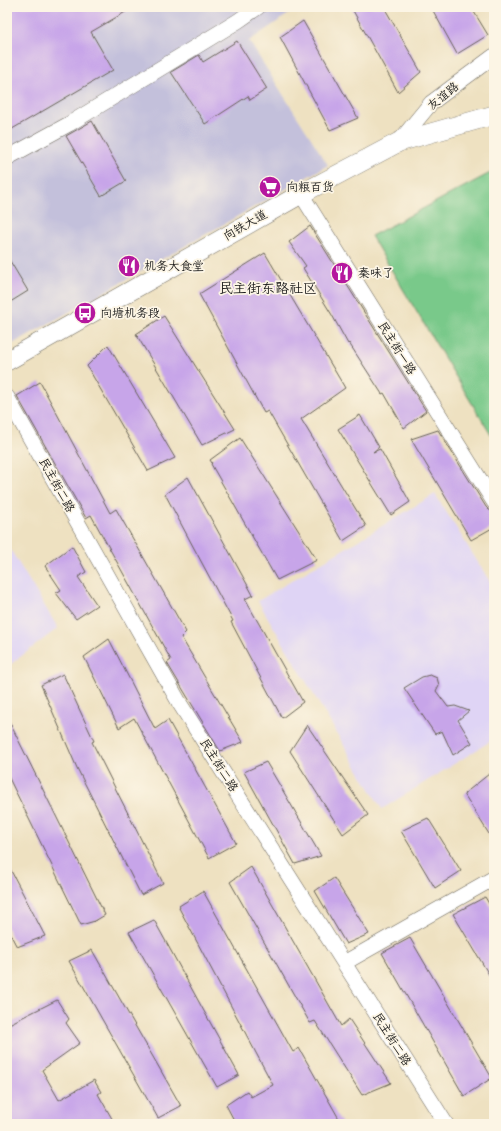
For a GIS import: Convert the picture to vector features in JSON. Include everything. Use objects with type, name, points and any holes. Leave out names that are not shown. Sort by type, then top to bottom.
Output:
[{"type":"street","points":[[7,158],[130,87],[238,22],[258,7]]},
{"type":"street","name":"友谊路","points":[[399,142],[431,103],[494,56]]},
{"type":"street","name":"向铁大道","points":[[7,361],[300,194],[399,142],[494,115]]},
{"type":"street","name":"民主街一路","points":[[300,194],[494,502]]},
{"type":"street","name":"民主街二路","points":[[7,397],[180,704],[446,1124]]},
{"type":"street","points":[[344,963],[494,878]]},
{"type":"shaded area","name":"向塘机务段","points":[[7,7],[299,7],[249,41],[328,165],[7,347]]},
{"type":"shaded area","points":[[435,494],[494,588],[494,739],[382,809],[258,601]]},
{"type":"shaded area","points":[[7,544],[58,628],[7,667]]},
{"type":"green space","points":[[494,171],[494,440],[371,236]]},
{"type":"building","points":[[7,7],[134,7],[91,32],[113,70],[7,132]]},
{"type":"building","points":[[351,7],[384,7],[421,72],[398,92]]},
{"type":"building","points":[[431,7],[471,7],[488,35],[457,54]]},
{"type":"building","points":[[303,21],[358,118],[330,130],[280,37]]},
{"type":"building","points":[[237,41],[267,89],[250,100],[248,96],[205,124],[171,72],[199,55],[203,62]]},
{"type":"building","points":[[92,121],[126,181],[101,196],[66,136]]},
{"type":"building","points":[[310,226],[426,411],[404,428],[384,393],[382,394],[349,343],[348,344],[303,268],[306,266],[289,242]]},
{"type":"building","points":[[265,253],[345,388],[301,419],[366,526],[343,541],[268,411],[264,413],[199,294]]},
{"type":"building","points":[[7,256],[28,291],[7,304]]},
{"type":"building","points":[[164,316],[235,429],[202,445],[136,334]]},
{"type":"building","points":[[108,345],[175,458],[148,471],[87,366]]},
{"type":"building","points":[[40,382],[110,513],[116,509],[186,632],[181,637],[243,742],[220,751],[167,663],[171,660],[91,515],[86,518],[17,396]]},
{"type":"building","points":[[360,415],[379,447],[373,452],[380,449],[410,502],[391,515],[338,429]]},
{"type":"building","points":[[438,430],[486,507],[489,510],[494,511],[494,527],[471,540],[411,439]]},
{"type":"building","points":[[240,438],[317,560],[277,580],[211,464],[212,463],[210,460]]},
{"type":"building","points":[[188,477],[253,595],[245,599],[303,702],[282,718],[231,622],[233,621],[165,494]]},
{"type":"building","points":[[72,546],[86,572],[78,577],[97,605],[76,619],[56,593],[61,590],[45,566]]},
{"type":"building","points":[[109,639],[155,729],[168,720],[236,843],[209,858],[134,718],[119,728],[84,657]]},
{"type":"building","points":[[63,674],[94,741],[92,742],[163,883],[141,895],[77,768],[41,685]]},
{"type":"building","points":[[430,675],[437,678],[439,685],[436,691],[448,707],[455,706],[469,711],[458,720],[472,743],[453,755],[442,731],[435,734],[404,688],[422,677]]},
{"type":"building","points":[[7,717],[105,915],[95,921],[81,925],[7,774]]},
{"type":"building","points":[[307,725],[368,815],[343,834],[290,751]]},
{"type":"building","points":[[266,762],[321,856],[295,864],[244,772]]},
{"type":"building","points":[[489,774],[494,781],[494,842],[464,794]]},
{"type":"building","points":[[428,818],[461,871],[435,888],[401,831]]},
{"type":"building","points":[[7,863],[45,936],[17,947],[7,928]]},
{"type":"building","points":[[251,867],[341,1026],[349,1019],[391,1083],[362,1095],[315,1021],[310,1023],[230,882]]},
{"type":"building","points":[[334,878],[369,934],[346,944],[315,891]]},
{"type":"building","points":[[203,891],[293,1052],[299,1048],[342,1124],[236,1124],[226,1105],[247,1091],[251,1097],[273,1085],[179,908],[179,906]]},
{"type":"building","points":[[485,897],[494,912],[494,983],[453,914]]},
{"type":"building","points":[[154,920],[239,1075],[217,1087],[129,932]]},
{"type":"building","points":[[410,938],[492,1078],[464,1096],[382,953]]},
{"type":"building","points":[[92,950],[181,1106],[158,1118],[69,961]]},
{"type":"building","points":[[57,1000],[69,1019],[66,1023],[80,1043],[42,1070],[59,1100],[94,1080],[101,1092],[98,1094],[115,1124],[7,1124],[7,1025]]},
{"type":"place","name":"向粮百货","points":[[270,187]]},
{"type":"place","name":"机务大食堂","points":[[129,266]]},
{"type":"place","name":"秦味了","points":[[342,273]]},
{"type":"place","name":"向塘机务段","points":[[85,313]]},
{"type":"district","name":"民主街东路社区","points":[[268,288]]}]
